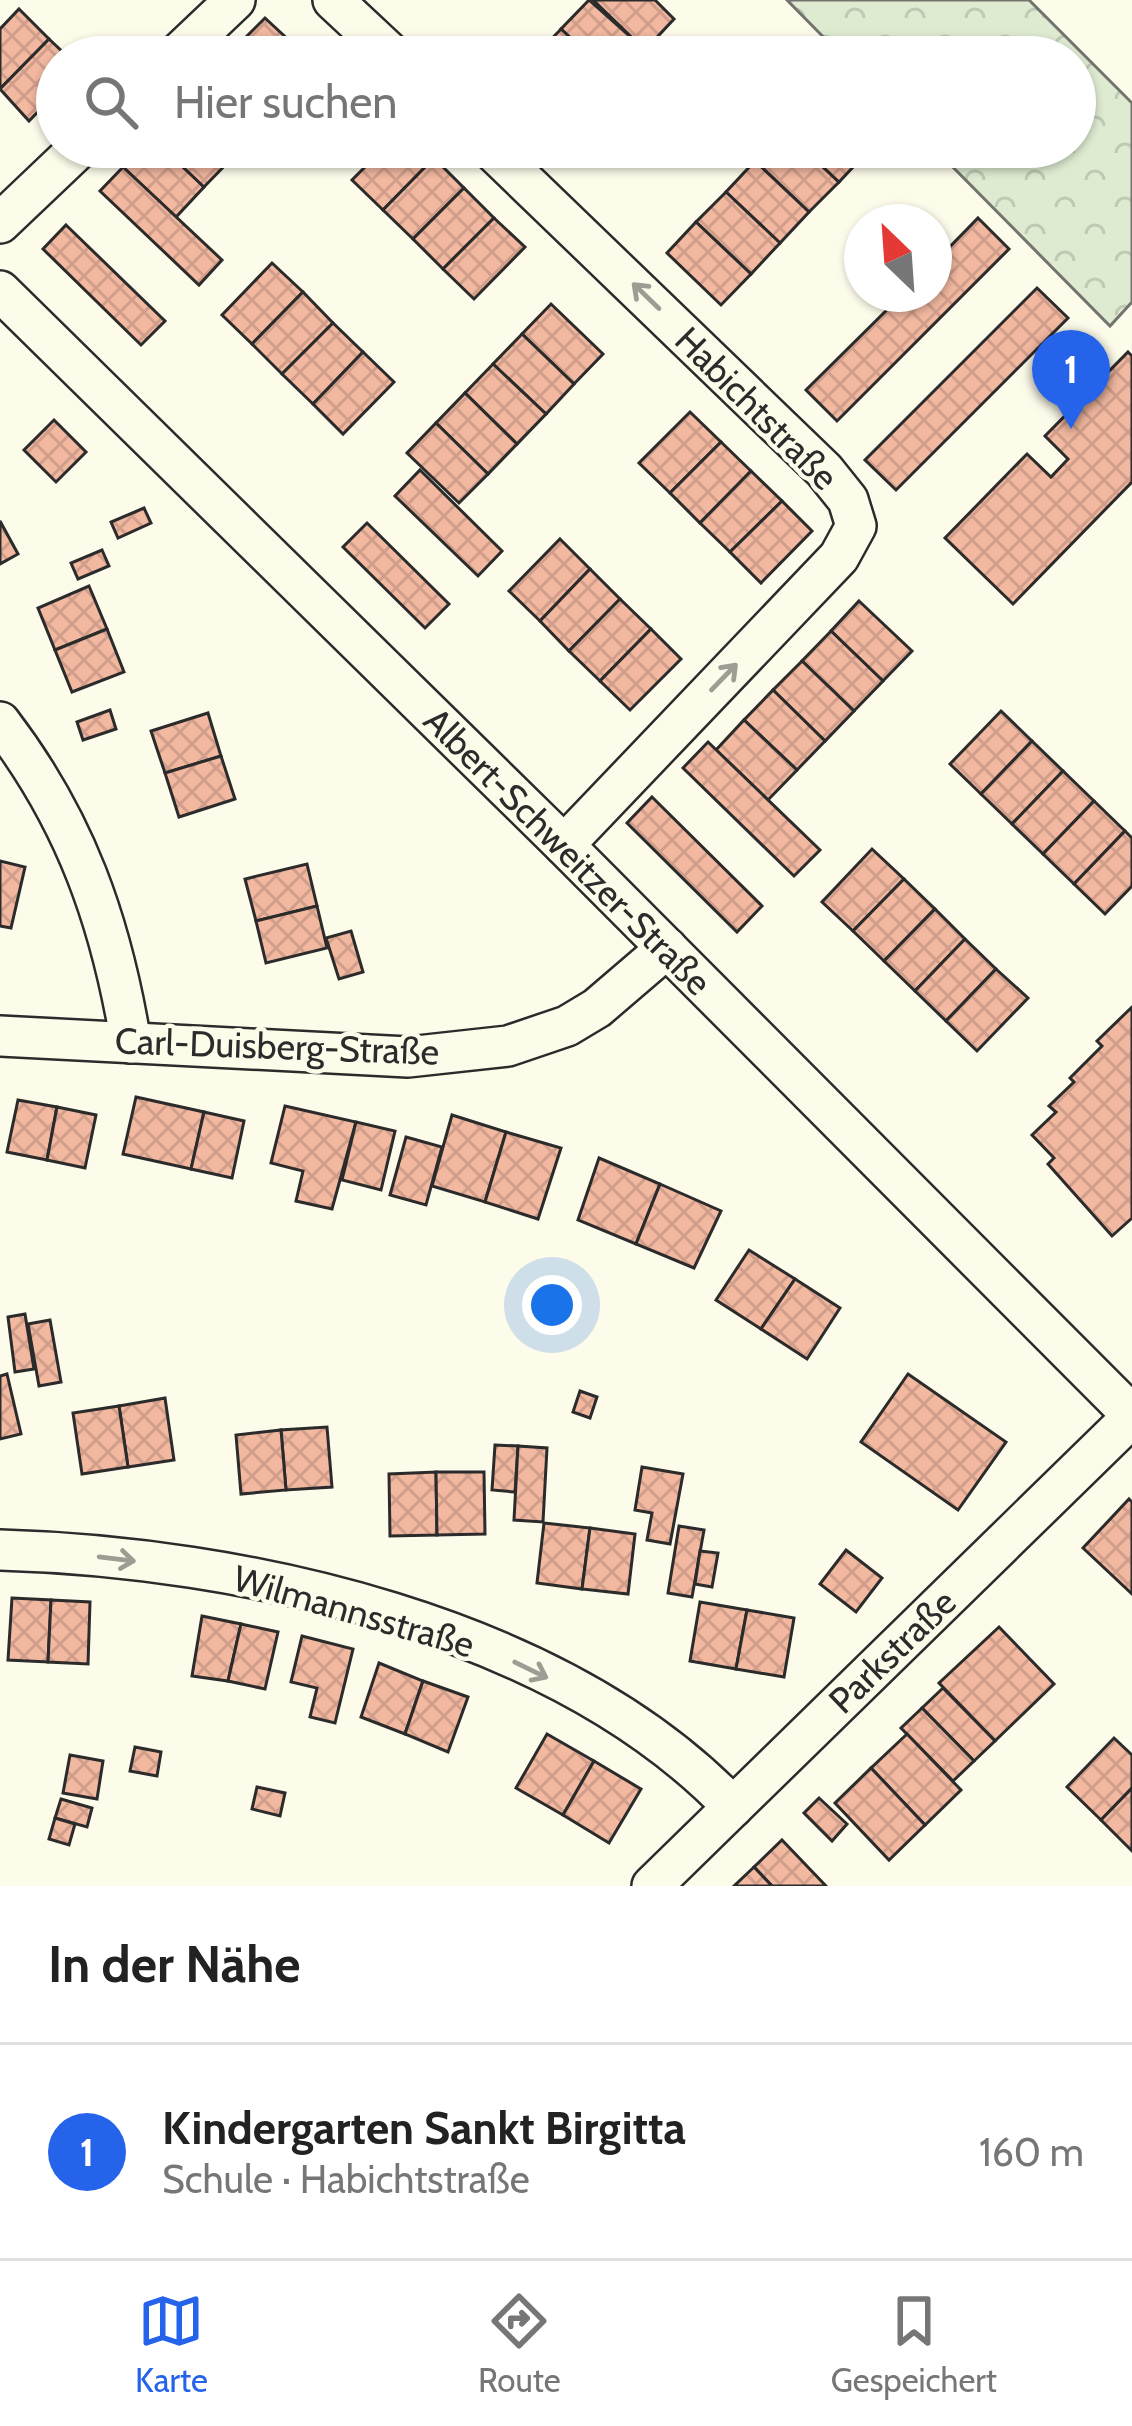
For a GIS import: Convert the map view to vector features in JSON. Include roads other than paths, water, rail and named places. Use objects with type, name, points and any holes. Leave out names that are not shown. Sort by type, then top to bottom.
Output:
[{"type":"street","points":[[197,36],[236,0]]},
{"type":"street","points":[[333,0],[372,36]]},
{"type":"street","points":[[0,223],[58,168]]},
{"type":"street","name":"Habichtstraße","points":[[511,168],[824,470],[848,500],[856,526],[839,557],[564,844]]},
{"type":"street","name":"Albert-Schweitzer-Straße","points":[[0,291],[564,844],[1132,1416]]},
{"type":"street","points":[[0,722],[68,828],[116,952],[131,1043]]},
{"type":"street","name":"Carl-Duisberg-Straße","points":[[0,1036],[408,1057],[508,1046],[567,1026],[597,1008],[667,947]]},
{"type":"street","name":"Parkstraße","points":[[652,1886],[1132,1416]]},
{"type":"street","name":"Wilmannsstraße","points":[[0,1550],[265,1576],[456,1634],[603,1706],[703,1775],[733,1807]]},
{"type":"place","name":"Kindergarten Sankt Birgitta","points":[[1071,429]]}]
